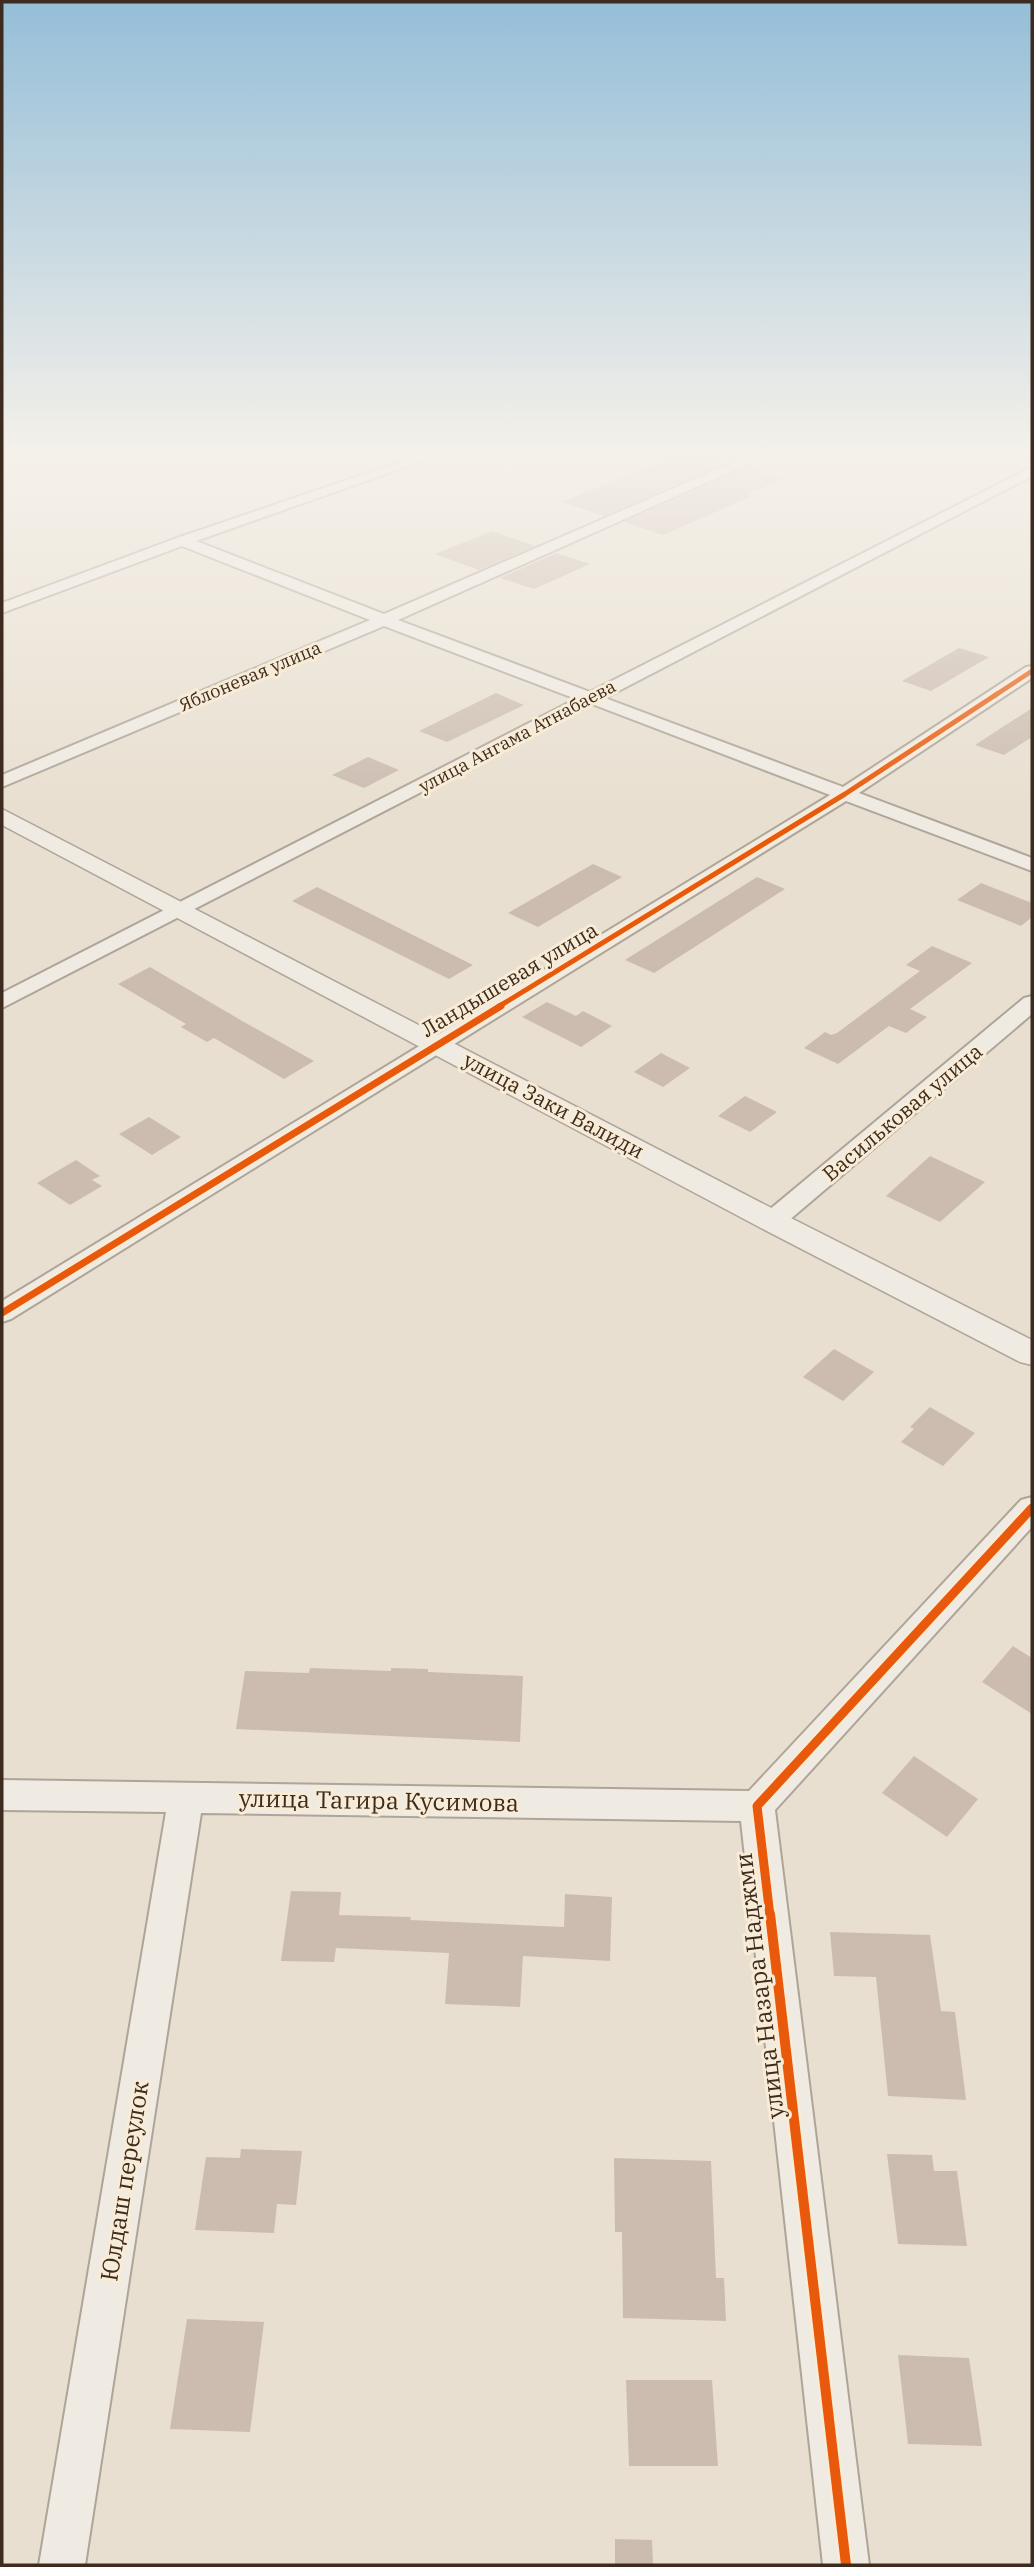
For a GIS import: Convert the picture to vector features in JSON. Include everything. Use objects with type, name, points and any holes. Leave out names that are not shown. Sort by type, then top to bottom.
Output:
[{"type":"street","points":[[2,607],[98,572]]},
{"type":"street","points":[[261,572],[1032,865]]},
{"type":"street","name":"Яблоневая улица","points":[[2,782],[494,572]]},
{"type":"street","name":"улица Ангама Атнабаева","points":[[2,1001],[835,572]]},
{"type":"street","name":"Ландышевая улица","points":[[2,1313],[845,794],[1032,671]]},
{"type":"street","name":"улица Заки Валиди","points":[[2,816],[772,1221],[1032,1354]]},
{"type":"street","name":"Васильковая улица","points":[[772,1221],[1032,1003]]},
{"type":"street","points":[[757,1805],[1032,1508]]},
{"type":"street","name":"улица Тагира Кусимова","points":[[2,1795],[757,1805]]},
{"type":"street","name":"Юлдаш переулок","points":[[62,2565],[186,1797]]},
{"type":"street","name":"улица Назара Наджми","points":[[757,1805],[846,2565]]},
{"type":"building","points":[[514,572],[573,572],[534,589],[500,578]]},
{"type":"building","points":[[959,648],[989,657],[931,691],[902,681]]},
{"type":"building","points":[[496,693],[524,705],[447,742],[419,731]]},
{"type":"building","points":[[1032,708],[1032,737],[1004,755],[975,745]]},
{"type":"building","points":[[368,757],[399,770],[364,788],[332,775]]},
{"type":"building","points":[[593,864],[622,877],[538,927],[508,913]]},
{"type":"building","points":[[757,877],[785,889],[654,973],[625,960]]},
{"type":"building","points":[[981,883],[1032,903],[1032,917],[1021,926],[957,900]]},
{"type":"building","points":[[317,887],[473,965],[449,979],[292,901]]},
{"type":"building","points":[[932,946],[972,963],[910,1009],[927,1017],[906,1033],[889,1026],[838,1064],[804,1048],[825,1032],[831,1035],[837,1033],[920,971],[906,965]]},
{"type":"building","points":[[150,967],[314,1061],[284,1079],[214,1038],[207,1042],[181,1027],[186,1024],[118,984]]},
{"type":"building","points":[[547,1002],[576,1016],[583,1011],[612,1026],[581,1047],[522,1017]]},
{"type":"building","points":[[661,1053],[690,1068],[663,1087],[634,1072]]},
{"type":"building","points":[[745,1096],[777,1112],[750,1132],[718,1116]]},
{"type":"building","points":[[149,1117],[181,1137],[152,1155],[119,1134]]},
{"type":"building","points":[[930,1156],[985,1182],[940,1222],[886,1196]]},
{"type":"building","points":[[76,1160],[100,1176],[92,1180],[102,1186],[70,1205],[37,1183]]},
{"type":"building","points":[[834,1349],[874,1372],[843,1401],[803,1377]]},
{"type":"building","points":[[930,1407],[975,1433],[943,1466],[901,1442],[914,1429],[910,1427]]},
{"type":"building","points":[[1013,1646],[1032,1658],[1032,1714],[982,1682]]},
{"type":"building","points":[[310,1668],[391,1671],[391,1668],[428,1669],[428,1672],[523,1676],[520,1742],[236,1729],[245,1671],[309,1673]]},
{"type":"building","points":[[914,1756],[978,1799],[947,1837],[882,1793]]},
{"type":"building","points":[[291,1891],[341,1892],[339,1915],[564,1927],[565,1894],[612,1897],[610,1961],[523,1956],[520,2007],[445,2004],[449,1953],[336,1948],[334,1962],[281,1961]]},
{"type":"building","points":[[830,1932],[930,1935],[941,2011],[955,2012],[966,2100],[888,2096],[876,1977],[834,1976]]},
{"type":"building","points":[[241,2149],[302,2151],[296,2205],[277,2204],[274,2233],[195,2230],[206,2157],[240,2158]]},
{"type":"building","points":[[887,2154],[932,2155],[934,2171],[957,2171],[967,2246],[898,2244]]},
{"type":"building","points":[[614,2158],[711,2161],[716,2278],[724,2278],[726,2321],[623,2318],[622,2232],[615,2232]]},
{"type":"building","points":[[187,2319],[264,2322],[250,2432],[170,2429]]},
{"type":"building","points":[[898,2355],[969,2358],[982,2446],[908,2444]]},
{"type":"building","points":[[626,2380],[712,2380],[718,2466],[629,2466]]},
{"type":"building","points":[[615,2539],[652,2540],[653,2565],[615,2565]]},
{"type":"cycle path","points":[[2,1313],[845,794],[1032,671]]},
{"type":"cycle path","points":[[846,2565],[757,1806],[1032,1508]]}]
